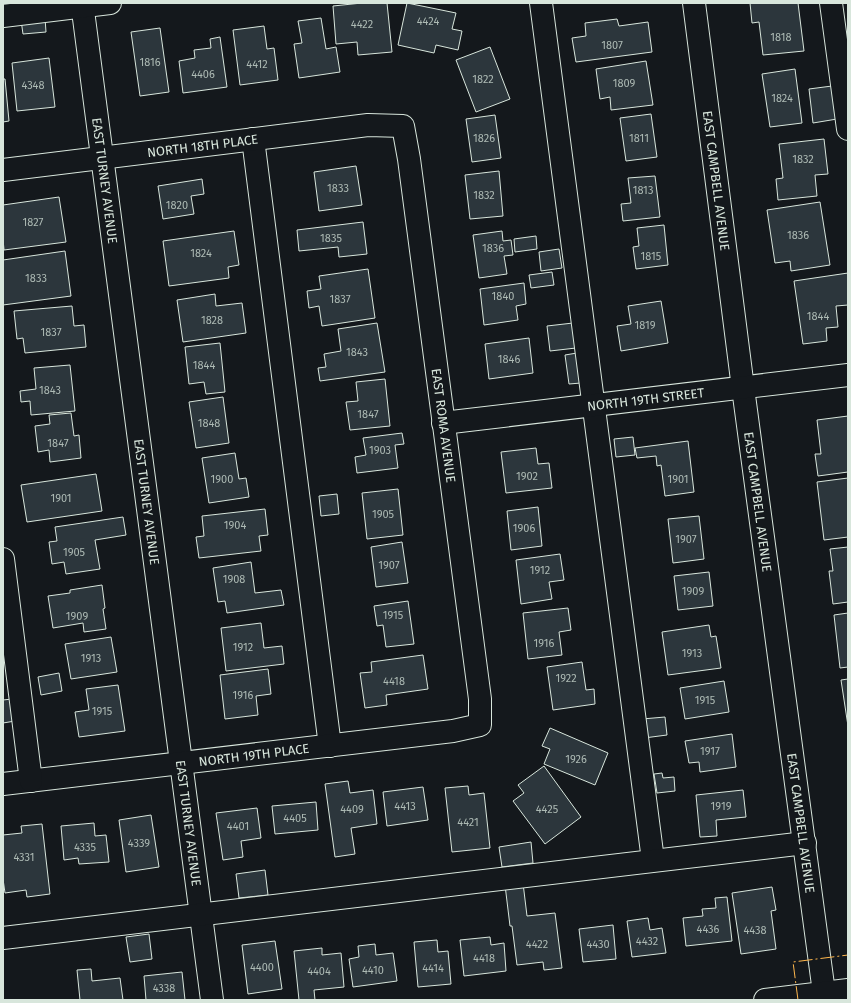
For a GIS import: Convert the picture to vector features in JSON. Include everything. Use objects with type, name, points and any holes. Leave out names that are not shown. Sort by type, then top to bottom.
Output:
[{"type":"street","points":[[3,16],[82,5],[110,3]]},
{"type":"street","points":[[541,3],[653,860]]},
{"type":"street","name":"EAST CAMPBELL AVENUE","points":[[694,3],[743,388],[825,996]]},
{"type":"street","points":[[831,3],[848,129]]},
{"type":"street","name":"EAST TURNEY AVENUE","points":[[82,5],[202,914],[212,1000]]},
{"type":"street","name":"NORTH 18TH PLACE","points":[[3,170],[368,125],[403,126]]},
{"type":"street","name":"EAST ROMA AVENUE","points":[[403,126],[409,159],[480,699],[480,726]]},
{"type":"street","points":[[253,139],[330,746]]},
{"type":"street","name":"NORTH 19TH STREET","points":[[443,423],[848,375]]},
{"type":"street","points":[[3,560],[31,781]]},
{"type":"street","name":"NORTH 19TH PLACE","points":[[3,784],[330,746],[453,731],[480,726]]},
{"type":"street","points":[[3,938],[804,843]]},
{"type":"street","points":[[765,1000],[825,996],[848,990]]},
{"type":"building","points":[[362,3],[387,3],[392,52],[358,55],[357,42],[336,44],[333,6]]},
{"type":"building","points":[[407,3],[456,13],[452,29],[462,31],[458,50],[436,45],[434,53],[398,45]]},
{"type":"building","points":[[750,3],[798,3],[804,51],[763,55],[759,22],[752,23]]},
{"type":"building","points":[[45,18],[46,32],[23,34],[21,20]]},
{"type":"building","points":[[321,18],[326,49],[336,47],[340,72],[299,78],[294,44],[302,43],[298,21]]},
{"type":"building","points":[[617,19],[619,26],[648,22],[652,52],[576,62],[572,38],[586,36],[585,23]]},
{"type":"building","points":[[264,26],[267,49],[274,48],[278,80],[240,85],[233,30]]},
{"type":"building","points":[[160,28],[169,92],[140,96],[131,32]]},
{"type":"building","points":[[220,37],[227,87],[183,93],[179,61],[195,58],[194,50],[211,48],[210,39]]},
{"type":"building","points":[[490,47],[510,99],[476,112],[456,60]]},
{"type":"building","points":[[49,58],[55,107],[17,111],[12,63]]},
{"type":"building","points":[[646,61],[653,105],[611,110],[610,97],[600,99],[596,69]]},
{"type":"building","points":[[795,69],[802,123],[770,127],[762,74]]},
{"type":"building","points":[[3,79],[5,79],[9,121],[3,122]]},
{"type":"building","points":[[832,86],[837,119],[813,123],[809,89]]},
{"type":"building","points":[[651,114],[657,157],[626,161],[620,118]]},
{"type":"building","points":[[495,115],[501,158],[472,162],[466,119]]},
{"type":"building","points":[[824,139],[828,174],[815,175],[817,196],[778,200],[776,179],[783,178],[779,144]]},
{"type":"building","points":[[356,166],[362,205],[319,211],[314,172]]},
{"type":"building","points":[[499,171],[503,216],[470,219],[465,175]]},
{"type":"building","points":[[655,176],[660,217],[623,221],[621,204],[631,203],[628,178]]},
{"type":"building","points":[[202,179],[204,194],[191,196],[194,214],[163,219],[158,186]]},
{"type":"building","points":[[59,197],[66,242],[4,250],[3,205]]},
{"type":"building","points":[[820,202],[830,265],[791,271],[790,261],[775,263],[767,210]]},
{"type":"building","points":[[363,222],[367,254],[339,257],[338,247],[299,251],[297,230]]},
{"type":"building","points":[[664,225],[668,265],[636,269],[633,247],[639,246],[637,228]]},
{"type":"building","points":[[234,231],[239,265],[228,267],[229,278],[169,286],[163,241]]},
{"type":"building","points":[[502,231],[503,241],[511,240],[513,255],[504,256],[507,274],[479,278],[473,235]]},
{"type":"building","points":[[536,236],[537,249],[515,252],[514,239]]},
{"type":"building","points":[[559,249],[562,268],[541,271],[539,252]]},
{"type":"building","points":[[65,251],[71,296],[3,305],[3,260]]},
{"type":"building","points":[[368,269],[375,318],[322,326],[319,306],[309,308],[307,291],[321,289],[319,276]]},
{"type":"building","points":[[552,272],[554,285],[531,288],[529,275]]},
{"type":"building","points":[[848,273],[848,305],[836,306],[838,327],[826,328],[827,341],[803,344],[794,281]]},
{"type":"building","points":[[524,283],[526,304],[516,306],[518,320],[484,325],[480,289]]},
{"type":"building","points":[[215,294],[216,306],[242,303],[246,333],[183,342],[177,300]]},
{"type":"building","points":[[661,301],[668,343],[621,351],[617,326],[631,324],[628,306]]},
{"type":"building","points":[[72,306],[74,326],[84,325],[86,347],[25,353],[23,338],[17,339],[14,311]]},
{"type":"building","points":[[377,323],[385,372],[320,381],[318,368],[326,367],[324,354],[341,351],[338,329]]},
{"type":"building","points":[[573,323],[576,348],[550,351],[547,326]]},
{"type":"building","points":[[529,338],[533,373],[489,379],[485,344]]},
{"type":"building","points":[[220,343],[225,392],[206,394],[204,382],[189,384],[185,347]]},
{"type":"building","points":[[577,353],[581,383],[569,384],[565,355]]},
{"type":"building","points":[[70,365],[75,411],[31,415],[30,401],[21,402],[20,391],[36,389],[34,368]]},
{"type":"building","points":[[385,379],[390,426],[350,430],[346,402],[358,401],[356,382]]},
{"type":"building","points":[[223,397],[229,443],[196,448],[189,402]]},
{"type":"building","points":[[71,413],[74,436],[79,435],[81,458],[50,462],[49,450],[38,452],[35,426],[50,424],[49,415]]},
{"type":"building","points":[[848,416],[848,472],[818,476],[815,454],[821,454],[817,420]]},
{"type":"building","points":[[402,433],[404,444],[395,445],[398,468],[357,473],[355,457],[366,455],[363,438]]},
{"type":"building","points":[[633,437],[635,455],[616,457],[614,439]]},
{"type":"building","points":[[688,441],[694,492],[665,496],[661,465],[657,466],[656,456],[637,458],[635,448]]},
{"type":"building","points":[[536,448],[538,464],[549,463],[552,488],[506,493],[501,452]]},
{"type":"building","points":[[235,453],[239,479],[246,478],[249,497],[209,503],[202,458]]},
{"type":"building","points":[[96,474],[102,511],[27,522],[21,485]]},
{"type":"building","points":[[848,478],[848,537],[824,540],[817,482]]},
{"type":"building","points":[[398,489],[403,535],[367,539],[362,493]]},
{"type":"building","points":[[337,494],[339,514],[321,516],[319,496]]},
{"type":"building","points":[[538,507],[542,546],[511,550],[507,511]]},
{"type":"building","points":[[265,509],[268,535],[259,536],[261,551],[199,558],[196,537],[204,536],[202,516]]},
{"type":"building","points":[[699,516],[704,559],[673,563],[668,519]]},
{"type":"building","points":[[123,517],[126,535],[95,540],[100,569],[66,574],[64,562],[52,564],[49,542],[57,541],[55,527]]},
{"type":"building","points":[[402,542],[408,583],[376,587],[371,547]]},
{"type":"building","points":[[848,547],[848,602],[833,604],[829,571],[833,571],[830,549]]},
{"type":"building","points":[[560,554],[564,580],[549,582],[552,599],[521,604],[516,560]]},
{"type":"building","points":[[251,562],[255,593],[281,590],[284,605],[227,613],[225,601],[218,602],[213,568]]},
{"type":"building","points":[[709,572],[713,606],[678,610],[674,576]]},
{"type":"building","points":[[102,585],[106,629],[84,632],[83,623],[53,628],[48,596],[70,593],[70,590]]},
{"type":"building","points":[[408,601],[414,644],[386,647],[383,625],[377,626],[374,606]]},
{"type":"building","points":[[568,608],[571,630],[559,632],[562,655],[528,659],[523,613]]},
{"type":"building","points":[[848,613],[848,667],[840,668],[834,615]]},
{"type":"building","points":[[261,623],[264,648],[282,646],[284,664],[226,671],[221,628]]},
{"type":"building","points":[[709,625],[711,637],[716,636],[721,668],[668,675],[662,632]]},
{"type":"building","points":[[111,637],[117,672],[71,679],[65,644]]},
{"type":"building","points":[[423,655],[428,689],[386,695],[387,705],[365,708],[360,673],[372,672],[371,662]]},
{"type":"building","points":[[582,662],[586,690],[594,689],[595,704],[553,710],[547,667]]},
{"type":"building","points":[[268,669],[271,694],[256,696],[258,715],[225,719],[220,675]]},
{"type":"building","points":[[59,673],[62,691],[41,695],[38,677]]},
{"type":"building","points":[[848,679],[848,726],[841,680]]},
{"type":"building","points":[[724,681],[729,712],[685,719],[680,688]]},
{"type":"building","points":[[118,685],[125,731],[79,737],[75,712],[89,710],[86,689]]},
{"type":"building","points":[[12,699],[15,721],[3,723],[3,700]]},
{"type":"building","points":[[665,717],[667,735],[644,738],[642,719]]},
{"type":"building","points":[[550,728],[608,753],[595,785],[544,764],[550,749],[542,746]]},
{"type":"building","points":[[732,734],[736,767],[700,772],[699,762],[689,763],[685,741]]},
{"type":"building","points":[[544,766],[581,817],[545,844],[513,801],[524,793],[518,785]]},
{"type":"building","points":[[662,773],[663,778],[674,777],[675,791],[657,793],[654,774]]},
{"type":"building","points":[[348,781],[350,793],[373,790],[377,824],[351,828],[355,854],[335,857],[325,784]]},
{"type":"building","points":[[468,786],[469,795],[484,793],[490,848],[452,852],[445,788]]},
{"type":"building","points":[[423,787],[428,820],[387,826],[383,792]]},
{"type":"building","points":[[743,790],[746,817],[716,820],[717,836],[700,837],[696,795]]},
{"type":"building","points":[[316,802],[318,830],[275,834],[272,806]]},
{"type":"building","points":[[257,808],[261,838],[241,841],[243,857],[223,860],[216,813]]},
{"type":"building","points":[[151,815],[159,867],[126,872],[119,820]]},
{"type":"building","points":[[94,823],[95,836],[106,835],[109,862],[79,864],[78,858],[64,860],[61,826]]},
{"type":"building","points":[[42,824],[50,894],[27,897],[26,890],[5,893],[3,879],[3,835],[22,833],[21,826]]},
{"type":"building","points":[[531,842],[533,863],[502,867],[499,847]]},
{"type":"building","points":[[265,870],[268,895],[239,898],[236,874]]},
{"type":"building","points":[[523,883],[527,916],[555,913],[562,968],[544,970],[543,962],[517,965],[505,885]]},
{"type":"building","points":[[772,887],[776,910],[771,911],[776,949],[741,954],[732,893]]},
{"type":"building","points":[[727,897],[732,941],[686,946],[683,918],[703,916],[702,909],[716,908],[715,898]]},
{"type":"building","points":[[648,918],[650,930],[662,928],[666,953],[632,957],[627,921]]},
{"type":"building","points":[[613,925],[616,959],[583,962],[579,929]]},
{"type":"building","points":[[149,934],[152,959],[130,962],[126,937]]},
{"type":"building","points":[[490,937],[491,945],[504,943],[506,971],[464,976],[460,940]]},
{"type":"building","points":[[437,940],[438,952],[448,951],[451,984],[418,987],[414,942]]},
{"type":"building","points":[[275,941],[282,989],[248,994],[242,945]]},
{"type":"building","points":[[375,944],[376,955],[393,953],[397,981],[353,987],[349,959],[359,957],[358,946]]},
{"type":"building","points":[[322,948],[322,955],[341,953],[344,987],[314,990],[315,1000],[299,1000],[294,951]]},
{"type":"building","points":[[91,969],[92,981],[120,978],[123,1000],[80,1000],[77,970]]},
{"type":"building","points":[[182,972],[185,1000],[146,1000],[144,976]]},
{"type":"power","points":[[798,1000],[793,962],[848,955]]}]
